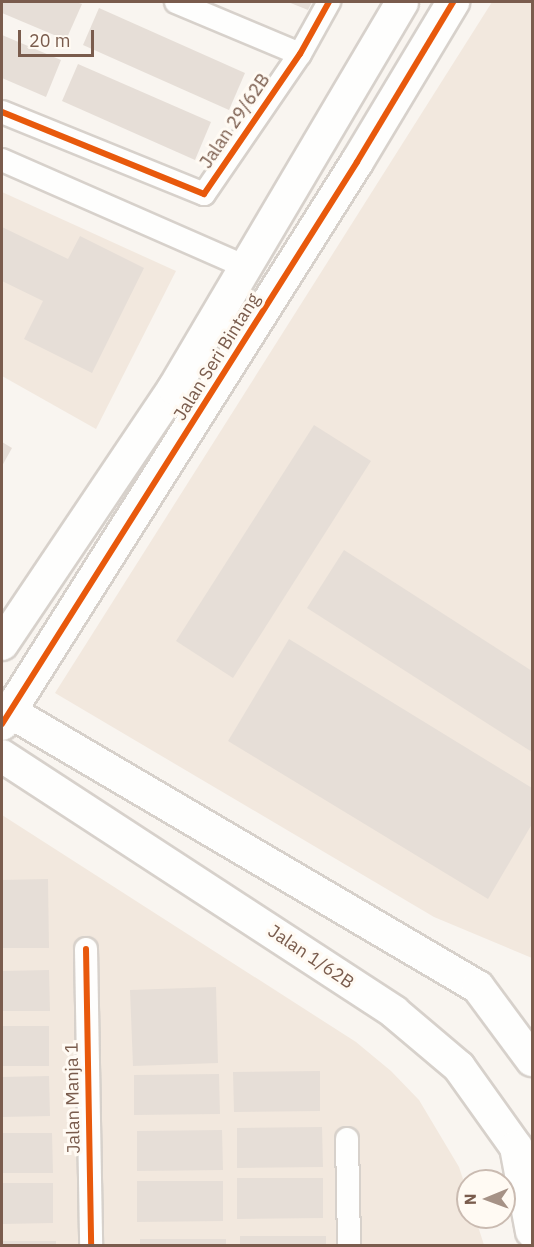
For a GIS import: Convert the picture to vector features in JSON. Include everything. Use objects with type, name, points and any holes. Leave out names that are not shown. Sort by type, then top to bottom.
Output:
[{"type":"street","points":[[176,2],[300,54]]},
{"type":"street","name":"Jalan 29/62B","points":[[2,112],[204,194],[300,54],[329,2]]},
{"type":"street","name":"Jalan Seri Bintang","points":[[2,644],[174,388],[402,2]]},
{"type":"street","name":"Jalan Seri Bintang","points":[[4,714],[351,172],[453,2]]},
{"type":"street","points":[[2,160],[246,267]]},
{"type":"street","points":[[4,714],[478,987],[532,1060]]},
{"type":"street","name":"Jalan 1/62B","points":[[2,756],[394,1012],[459,1067],[516,1147],[532,1232]]},
{"type":"street","name":"Jalan Manja 1","points":[[86,949],[91,1245]]},
{"type":"street","points":[[347,1139],[350,1245]]},
{"type":"shaded area","points":[[492,2],[532,2],[532,958],[434,917],[55,693]]},
{"type":"shaded area","points":[[2,192],[176,271],[96,429],[2,376]]},
{"type":"shaded area","points":[[2,815],[356,1042],[391,1071],[419,1100],[459,1167],[460,1169],[456,1169],[456,1229],[479,1229],[484,1245],[2,1245]]},
{"type":"building","points":[[2,2],[76,2],[82,4],[66,40],[2,13]]},
{"type":"building","points":[[288,2],[312,2],[308,10]]},
{"type":"building","points":[[99,8],[245,73],[229,110],[83,45]]},
{"type":"building","points":[[2,35],[61,60],[46,97],[2,78]]},
{"type":"building","points":[[78,64],[211,122],[195,160],[62,101]]},
{"type":"building","points":[[2,227],[68,259],[80,236],[144,268],[92,373],[24,339],[43,301],[2,281]]},
{"type":"building","points":[[314,425],[371,461],[233,678],[176,641]]},
{"type":"building","points":[[2,442],[12,448],[2,466]]},
{"type":"building","points":[[344,550],[532,671],[532,752],[307,608]]},
{"type":"building","points":[[289,639],[532,788],[532,824],[488,899],[228,741]]},
{"type":"building","points":[[48,879],[49,948],[2,948],[2,880]]},
{"type":"building","points":[[49,970],[50,1011],[2,1011],[2,971]]},
{"type":"building","points":[[216,987],[218,1063],[133,1066],[130,990]]},
{"type":"building","points":[[2,1026],[49,1026],[49,1066],[2,1066]]},
{"type":"building","points":[[320,1071],[320,1111],[234,1112],[233,1072]]},
{"type":"building","points":[[219,1074],[220,1114],[134,1115],[134,1075]]},
{"type":"building","points":[[49,1076],[50,1116],[2,1117],[2,1077]]},
{"type":"building","points":[[322,1127],[323,1167],[237,1168],[237,1128]]},
{"type":"building","points":[[222,1130],[223,1170],[137,1171],[137,1131]]},
{"type":"building","points":[[2,1133],[52,1133],[53,1173],[2,1173]]},
{"type":"building","points":[[237,1178],[323,1178],[323,1218],[237,1219]]},
{"type":"building","points":[[137,1181],[223,1181],[223,1221],[137,1222]]},
{"type":"building","points":[[2,1183],[53,1183],[53,1223],[2,1224]]},
{"type":"building","points":[[240,1236],[326,1236],[326,1246],[240,1246]]},
{"type":"building","points":[[140,1239],[226,1239],[226,1246],[140,1246]]},
{"type":"building","points":[[2,1241],[56,1241],[56,1246],[2,1246]]},
{"type":"cycle path","points":[[2,112],[204,194],[300,54],[329,2]]},
{"type":"cycle path","points":[[2,724],[357,162],[453,2]]},
{"type":"cycle path","points":[[86,949],[91,1246]]}]
